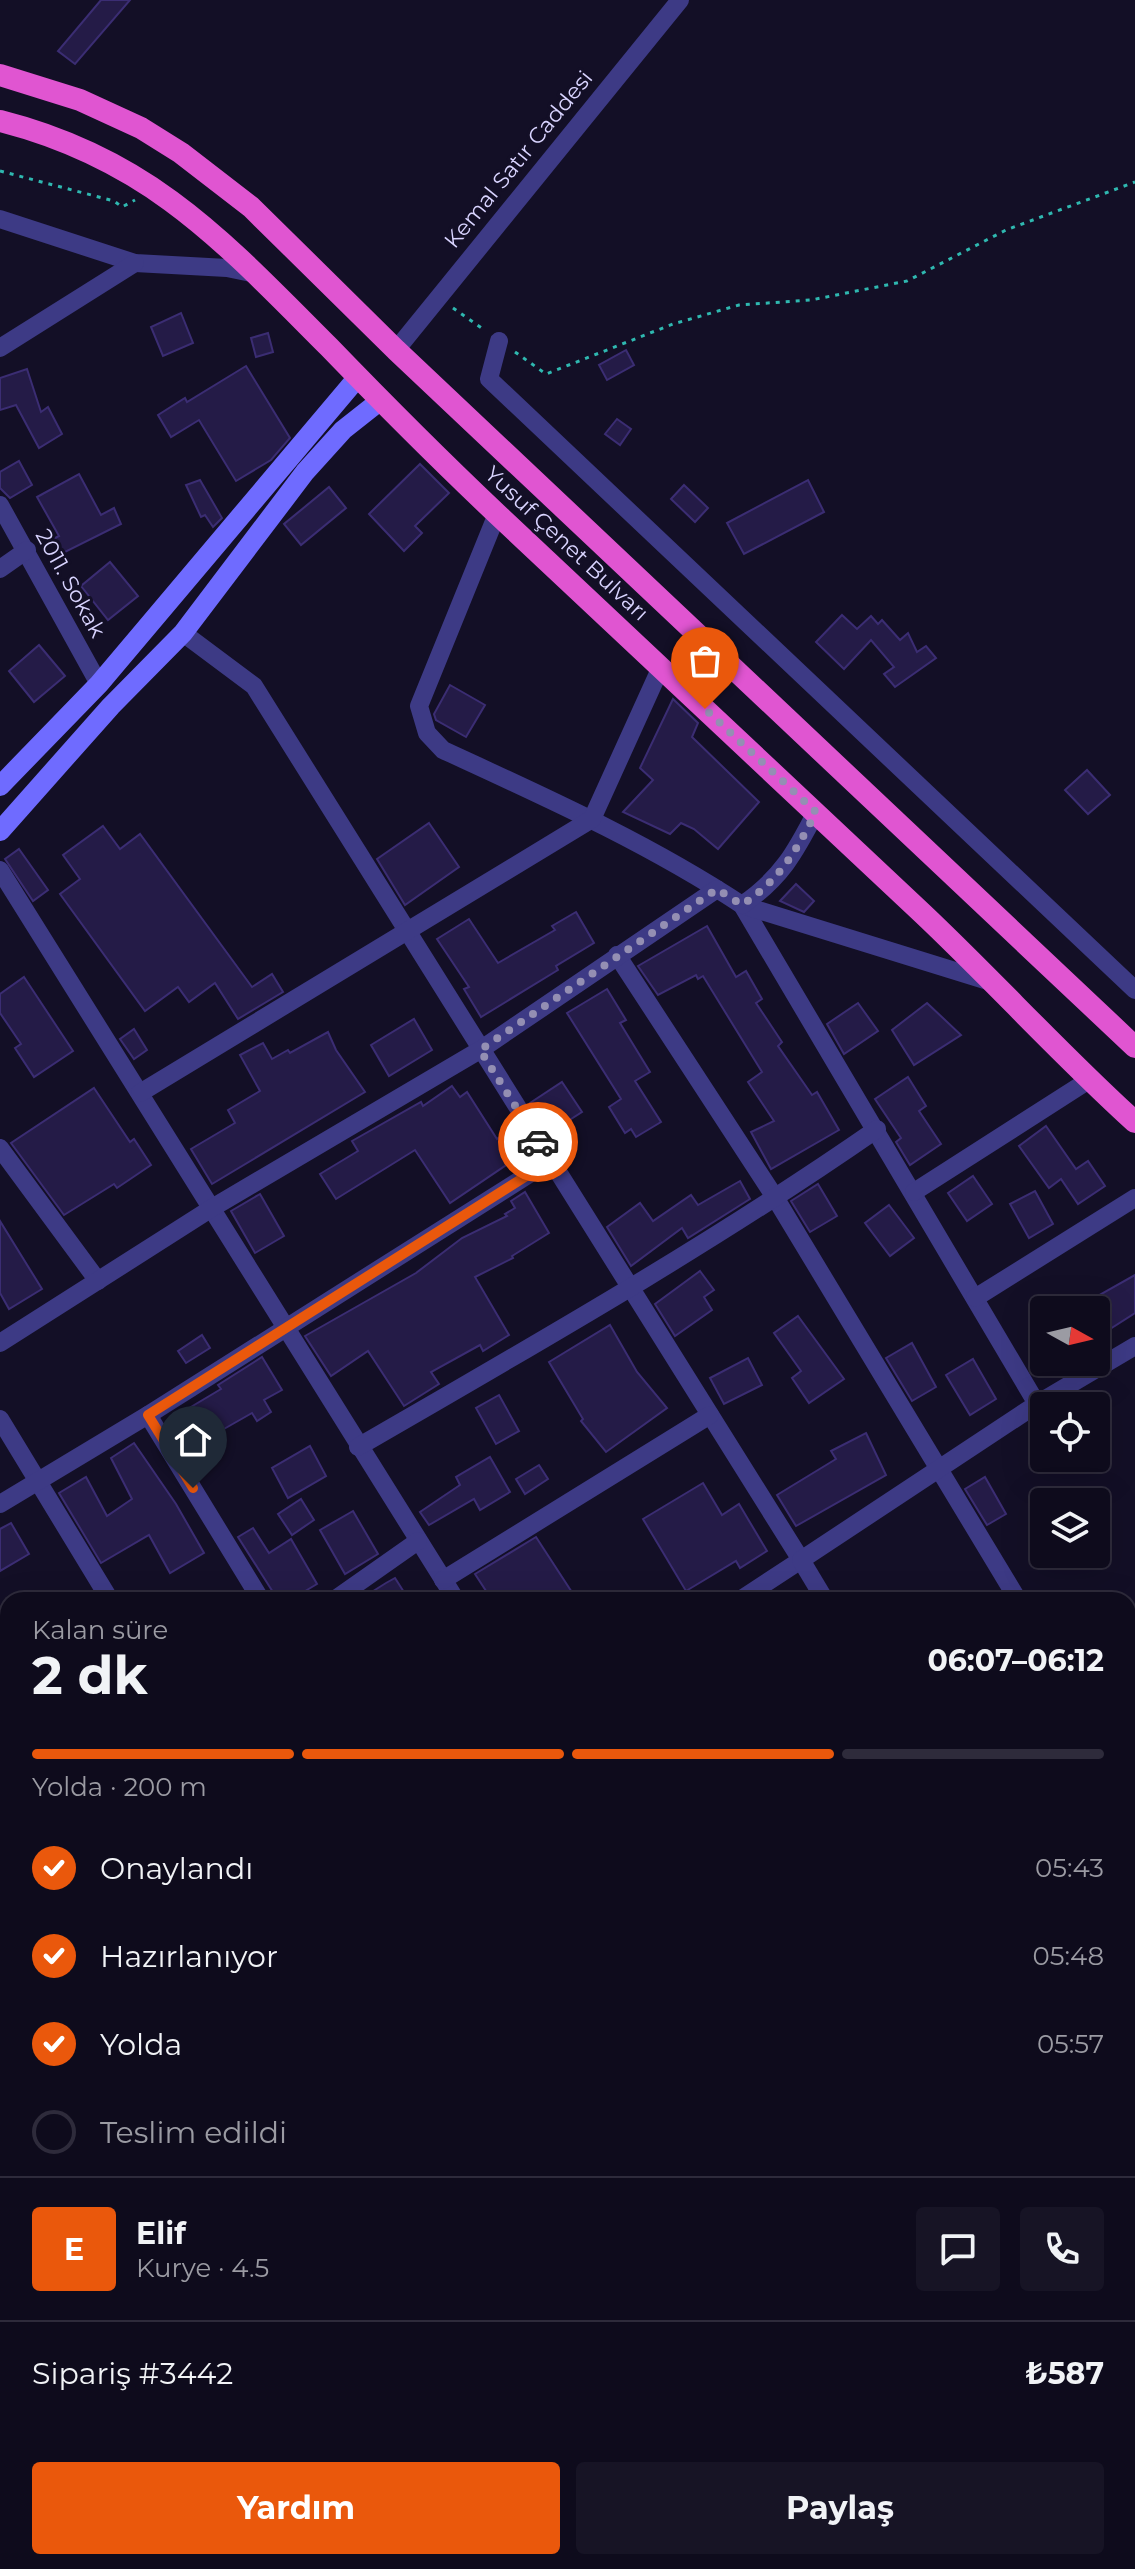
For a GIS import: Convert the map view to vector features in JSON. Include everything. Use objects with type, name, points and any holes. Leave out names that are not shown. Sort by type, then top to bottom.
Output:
[{"type":"highway","name":"Yusuf Çenet Bulvarı","points":[[0,75],[108,111],[181,153],[251,207],[396,350],[1135,1047]]},
{"type":"highway","name":"Yusuf Çenet Bulvarı","points":[[0,121],[65,140],[100,155],[156,189],[222,241],[497,514],[997,984],[1089,1080],[1135,1122]]},
{"type":"main road","points":[[0,786],[99,684],[358,377]]},
{"type":"main road","points":[[0,831],[111,706],[183,633],[305,472],[343,430],[381,400]]},
{"type":"street","name":"Kemal Satır Caddesi","points":[[396,350],[680,0]]},
{"type":"street","points":[[0,219],[135,263],[227,268],[256,274]]},
{"type":"street","points":[[0,348],[135,263]]},
{"type":"street","points":[[499,341],[489,379],[1135,990]]},
{"type":"street","name":"2011. Sokak","points":[[0,505],[99,684]]},
{"type":"street","points":[[497,514],[419,706],[427,733],[443,750],[592,819],[742,905],[997,984]]},
{"type":"street","points":[[0,569],[27,550]]},
{"type":"street","points":[[183,633],[254,686],[820,1592]]},
{"type":"street","points":[[140,1093],[592,819],[661,667]]},
{"type":"street","points":[[742,905],[764,890],[791,861],[816,812]]},
{"type":"street","points":[[0,870],[451,1592]]},
{"type":"street","points":[[0,1343],[212,1208],[480,1050],[717,889]]},
{"type":"street","points":[[742,905],[1030,1392]]},
{"type":"street","points":[[617,955],[776,1199],[1013,1592]]},
{"type":"street","points":[[914,1192],[1089,1080]]},
{"type":"street","points":[[358,1447],[630,1289],[776,1199],[877,1129]]},
{"type":"street","points":[[0,1148],[98,1281]]},
{"type":"street","points":[[0,1504],[148,1415],[550,1161]]},
{"type":"street","points":[[975,1298],[1135,1198]]},
{"type":"street","points":[[1057,1392],[1135,1346]]},
{"type":"street","points":[[752,1592],[1030,1408]]},
{"type":"street","points":[[148,1415],[256,1592]]},
{"type":"street","points":[[443,1580],[710,1415]]},
{"type":"street","points":[[0,1419],[105,1592]]},
{"type":"street","points":[[345,1592],[418,1541]]},
{"type":"path","points":[[0,171],[114,201],[122,207],[156,189]]},
{"type":"path","points":[[437,297],[546,374],[673,324],[739,305],[811,300],[907,281],[1006,230],[1135,182]]},
{"type":"building","points":[[101,0],[130,0],[75,64],[58,51]]},
{"type":"building","points":[[181,313],[193,343],[163,356],[151,327]]},
{"type":"building","points":[[268,333],[273,352],[256,357],[251,338]]},
{"type":"building","points":[[626,350],[634,365],[607,380],[599,365]]},
{"type":"building","points":[[246,366],[290,438],[271,460],[236,481],[199,420],[171,437],[158,415],[185,398],[187,402]]},
{"type":"building","points":[[27,369],[41,412],[48,407],[62,434],[39,448],[16,405],[0,410],[0,378]]},
{"type":"building","points":[[617,419],[631,429],[620,445],[605,434]]},
{"type":"building","points":[[19,461],[32,485],[10,498],[0,488],[0,472]]},
{"type":"building","points":[[420,464],[449,493],[415,526],[422,533],[404,551],[369,514]]},
{"type":"building","points":[[79,474],[101,515],[114,508],[121,524],[63,553],[55,538],[59,536],[37,497]]},
{"type":"building","points":[[200,480],[222,518],[213,527],[205,515],[201,517],[186,485]]},
{"type":"building","points":[[808,480],[824,512],[744,554],[727,523]]},
{"type":"building","points":[[684,485],[708,508],[695,522],[671,499]]},
{"type":"building","points":[[329,487],[346,508],[301,545],[284,524]]},
{"type":"building","points":[[110,562],[138,596],[108,620],[81,586]]},
{"type":"building","points":[[842,615],[857,629],[871,616],[878,624],[882,620],[900,640],[908,633],[917,652],[926,646],[936,658],[895,687],[884,674],[894,667],[871,640],[844,669],[816,642]]},
{"type":"building","points":[[39,645],[65,676],[34,702],[9,671]]},
{"type":"building","points":[[450,685],[485,705],[466,737],[436,720],[434,714]]},
{"type":"building","points":[[673,699],[698,723],[692,737],[759,802],[718,849],[694,829],[681,823],[670,834],[623,812],[653,780],[640,768]]},
{"type":"building","points":[[1087,770],[1110,795],[1088,814],[1065,790]]},
{"type":"building","points":[[429,823],[459,867],[405,905],[377,859]]},
{"type":"building","points":[[103,826],[120,849],[140,834],[252,987],[272,974],[283,992],[238,1019],[215,983],[189,1002],[178,987],[145,1011],[60,894],[80,879],[63,855]]},
{"type":"building","points":[[19,849],[48,890],[33,901],[5,859]]},
{"type":"building","points":[[796,884],[814,901],[804,912],[780,901]]},
{"type":"building","points":[[576,912],[594,943],[556,966],[558,970],[481,1017],[464,989],[469,987],[437,939],[469,919],[498,963],[555,930],[552,926]]},
{"type":"building","points":[[707,926],[736,977],[746,971],[762,999],[756,1003],[782,1042],[778,1046],[812,1095],[817,1092],[839,1130],[771,1169],[751,1132],[774,1121],[748,1082],[762,1072],[703,976],[698,979],[696,975],[658,995],[638,966]]},
{"type":"building","points":[[24,977],[73,1051],[34,1077],[15,1048],[21,1044],[0,1013],[0,994]]},
{"type":"building","points":[[607,989],[626,1020],[620,1023],[650,1072],[635,1081],[661,1122],[636,1137],[631,1129],[625,1133],[609,1107],[621,1099],[567,1013]]},
{"type":"building","points":[[858,1003],[878,1031],[844,1054],[827,1024]]},
{"type":"building","points":[[927,1003],[961,1035],[914,1065],[892,1030]]},
{"type":"building","points":[[414,1019],[432,1050],[389,1076],[371,1045]]},
{"type":"building","points":[[134,1029],[147,1050],[134,1059],[120,1039]]},
{"type":"building","points":[[328,1032],[336,1050],[365,1092],[212,1184],[191,1149],[235,1123],[228,1110],[260,1091],[240,1055],[263,1043],[272,1059],[288,1050],[290,1053]]},
{"type":"building","points":[[908,1077],[926,1106],[919,1111],[941,1144],[910,1165],[896,1142],[901,1138],[875,1099]]},
{"type":"building","points":[[562,1082],[582,1112],[549,1133],[530,1103]]},
{"type":"building","points":[[452,1086],[460,1097],[467,1092],[497,1139],[506,1132],[521,1155],[450,1203],[415,1150],[336,1199],[320,1174],[358,1151],[352,1141],[421,1102],[423,1106]]},
{"type":"building","points":[[94,1088],[130,1142],[134,1139],[151,1165],[117,1188],[114,1184],[64,1215],[11,1143]]},
{"type":"building","points":[[1046,1126],[1076,1169],[1088,1161],[1105,1186],[1078,1204],[1061,1179],[1049,1188],[1019,1146]]},
{"type":"building","points":[[973,1176],[992,1204],[967,1221],[948,1193]]},
{"type":"building","points":[[740,1181],[750,1199],[688,1238],[682,1228],[631,1266],[607,1227],[640,1203],[653,1221],[691,1195],[698,1205]]},
{"type":"building","points":[[818,1184],[837,1216],[810,1232],[791,1201]]},
{"type":"building","points":[[1035,1191],[1053,1224],[1029,1238],[1010,1204]]},
{"type":"building","points":[[525,1192],[549,1233],[513,1258],[475,1277],[509,1335],[483,1351],[480,1345],[431,1372],[439,1384],[404,1406],[368,1351],[331,1376],[305,1336],[416,1273],[462,1238],[507,1216],[505,1214],[515,1208],[511,1201]]},
{"type":"building","points":[[260,1194],[284,1236],[255,1253],[231,1211]]},
{"type":"building","points":[[889,1205],[914,1238],[890,1256],[865,1223]]},
{"type":"building","points":[[0,1221],[42,1289],[9,1309],[0,1293]]},
{"type":"building","points":[[700,1271],[714,1290],[704,1297],[712,1310],[675,1336],[655,1304]]},
{"type":"building","points":[[1135,1275],[1135,1313],[1110,1329],[1110,1296],[1098,1296]]},
{"type":"building","points":[[798,1316],[844,1379],[809,1403],[792,1378],[801,1371],[774,1333]]},
{"type":"building","points":[[610,1325],[637,1372],[667,1408],[606,1452],[581,1421],[583,1419],[549,1362]]},
{"type":"building","points":[[202,1335],[210,1348],[186,1363],[178,1351]]},
{"type":"building","points":[[912,1343],[936,1387],[912,1401],[886,1358]]},
{"type":"building","points":[[262,1357],[282,1390],[264,1400],[271,1412],[257,1421],[252,1413],[187,1450],[169,1420],[221,1389],[218,1385]]},
{"type":"building","points":[[748,1358],[762,1385],[724,1404],[710,1378]]},
{"type":"building","points":[[973,1359],[996,1399],[970,1415],[946,1375]]},
{"type":"building","points":[[499,1395],[519,1431],[496,1444],[476,1408]]},
{"type":"building","points":[[866,1433],[886,1475],[796,1526],[777,1495],[836,1459],[831,1451]]},
{"type":"building","points":[[134,1443],[176,1504],[204,1553],[170,1573],[149,1535],[101,1563],[59,1493],[86,1477],[107,1516],[132,1499],[111,1458]]},
{"type":"building","points":[[310,1446],[326,1476],[288,1498],[272,1468]]},
{"type":"building","points":[[490,1457],[510,1492],[480,1510],[474,1499],[429,1525],[420,1512],[460,1485],[456,1477]]},
{"type":"building","points":[[539,1465],[548,1479],[525,1494],[516,1479]]},
{"type":"building","points":[[985,1477],[1006,1514],[987,1525],[965,1489]]},
{"type":"building","points":[[703,1483],[722,1515],[739,1504],[767,1551],[740,1568],[736,1561],[686,1591],[643,1519]]},
{"type":"building","points":[[301,1499],[314,1520],[292,1535],[278,1514]]},
{"type":"building","points":[[353,1511],[378,1554],[345,1574],[320,1530]]},
{"type":"building","points":[[11,1523],[29,1554],[0,1571],[0,1529]]},
{"type":"building","points":[[253,1528],[269,1553],[291,1539],[317,1584],[304,1592],[273,1592],[238,1537]]},
{"type":"building","points":[[536,1537],[572,1592],[487,1592],[475,1574]]},
{"type":"building","points":[[395,1578],[404,1592],[372,1592]]},
{"type":"way so far","points":[[538,1142],[480,1050],[717,889],[742,905],[764,890],[791,861],[816,812],[705,709]]},
{"type":"route","points":[[193,1488],[148,1415],[550,1161],[538,1142]]}]
